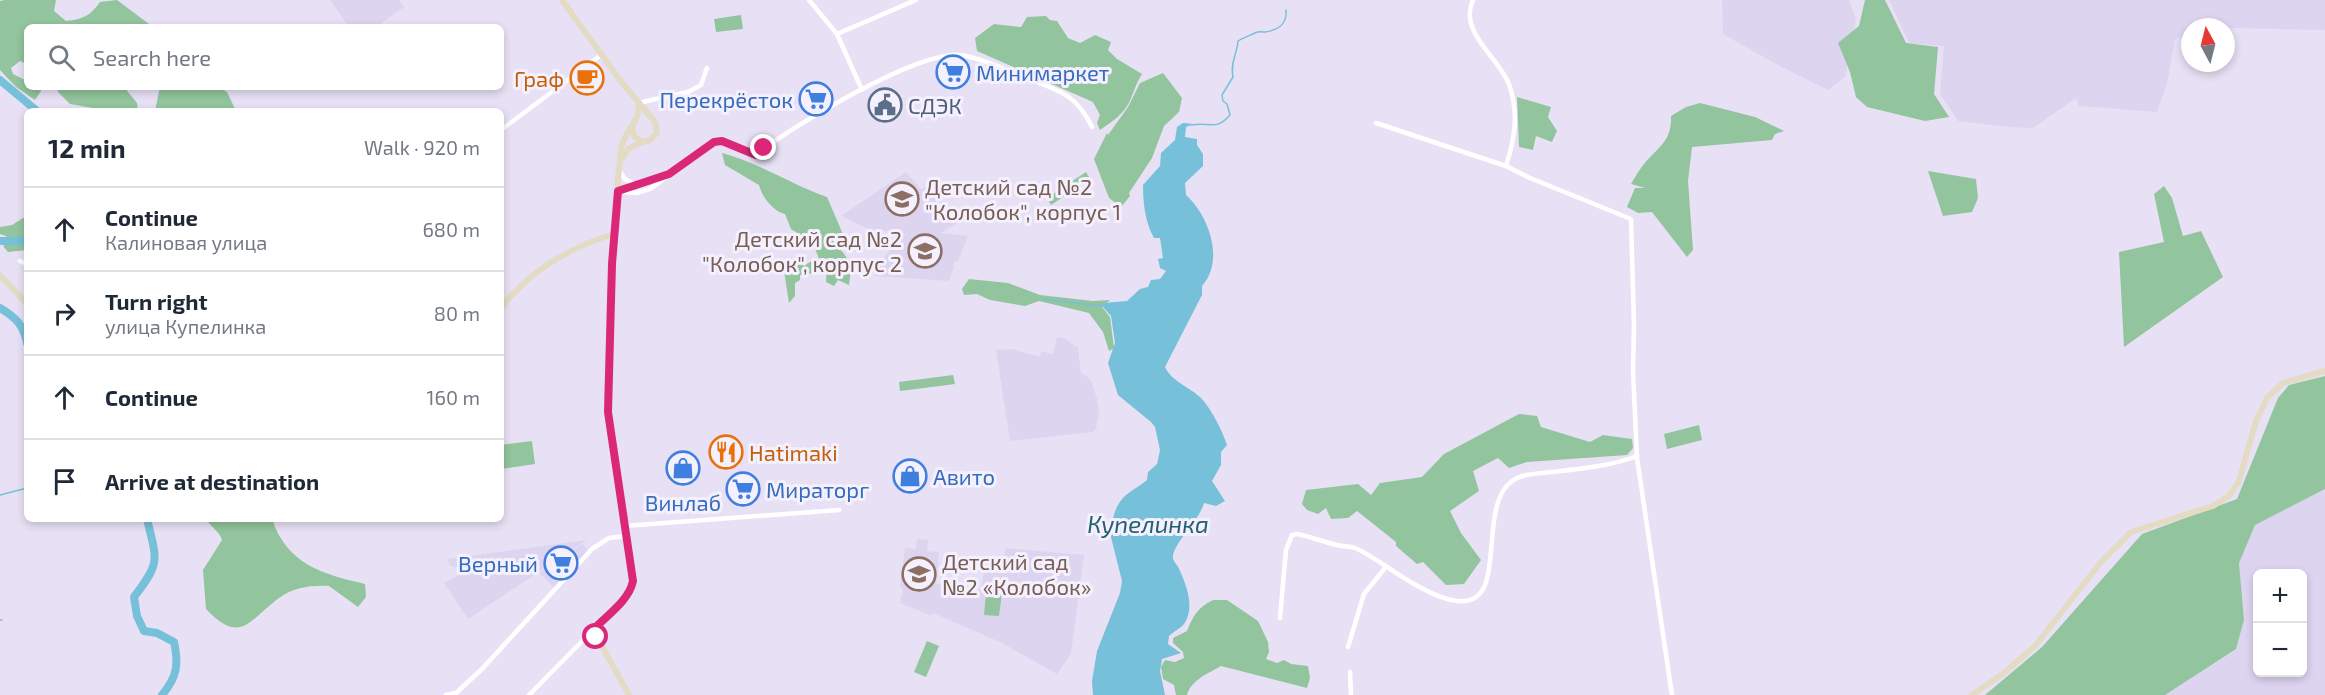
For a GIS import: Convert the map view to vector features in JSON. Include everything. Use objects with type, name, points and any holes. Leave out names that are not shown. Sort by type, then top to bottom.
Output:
[{"type":"street","points":[[562,0],[601,55],[657,126],[657,133],[650,141],[628,149],[621,162]]},
{"type":"street","points":[[809,0],[837,34],[862,90]]},
{"type":"street","points":[[837,34],[916,0]]},
{"type":"street","points":[[1473,0],[1469,9],[1471,28],[1504,73],[1510,87],[1516,133],[1506,166]]},
{"type":"street","points":[[618,191],[636,193],[645,191],[714,142],[722,141],[756,155],[801,123],[876,82],[939,56],[960,54],[1034,81],[1074,99],[1082,108],[1092,127]]},
{"type":"street","points":[[504,128],[601,55]]},
{"type":"street","points":[[638,103],[688,93],[701,85],[707,68]]},
{"type":"street","points":[[529,695],[624,598],[632,586],[633,576],[608,405],[614,234],[622,143],[638,113],[638,103]]},
{"type":"street","points":[[633,124],[641,118],[652,120]]},
{"type":"street","points":[[1376,123],[1506,166],[1631,219],[1633,371],[1637,456],[1672,695]]},
{"type":"street","points":[[633,124],[634,136],[642,142]]},
{"type":"street","points":[[620,172],[633,184]]},
{"type":"street","points":[[618,191],[633,184],[669,174]]},
{"type":"street","points":[[504,305],[529,278],[552,260],[578,246],[614,234]]},
{"type":"street","points":[[20,261],[24,263]]},
{"type":"street","points":[[0,275],[24,301]]},
{"type":"street","points":[[1972,695],[2004,673],[2035,646],[2101,562],[2131,532],[2213,506],[2229,496],[2239,481],[2256,421],[2267,398],[2283,383],[2325,371]]},
{"type":"street","points":[[1280,618],[1286,550],[1292,535],[1298,534],[1355,548],[1385,568],[1448,600],[1460,602],[1472,600],[1481,593],[1486,584],[1498,504],[1510,482],[1528,474],[1581,468],[1637,456]]},
{"type":"street","points":[[624,526],[839,510]]},
{"type":"street","points":[[446,695],[456,693],[483,669],[592,549],[609,538],[626,536]]},
{"type":"street","points":[[1348,647],[1364,594],[1385,568]]},
{"type":"street","points":[[593,630],[629,695]]},
{"type":"street","points":[[1350,672],[1351,695]]},
{"type":"shaded area","points":[[330,0],[399,0],[404,7],[380,24],[347,24]]},
{"type":"shaded area","points":[[1722,0],[1849,0],[1856,20],[1845,77],[1828,90],[1723,34]]},
{"type":"shaded area","points":[[1889,0],[2325,0],[2325,30],[2235,28],[2235,18],[2181,18],[2181,37],[2175,39],[2167,84],[2157,112],[2079,106],[2076,98],[2033,128],[1958,121],[1940,94],[1944,46],[1909,43]]},
{"type":"shaded area","points":[[906,172],[921,189],[930,184],[957,223],[941,233],[968,236],[958,261],[955,261],[953,265],[949,281],[875,276],[875,272],[898,240],[901,232],[870,230],[841,216]]},
{"type":"shaded area","points":[[1057,337],[1064,338],[1078,348],[1081,373],[1092,383],[1097,399],[1099,411],[1096,429],[1093,432],[1010,441],[996,350],[1015,349],[1040,356],[1041,351],[1053,354]]},
{"type":"shaded area","points":[[2325,489],[2325,695],[2165,695],[2236,649],[2244,620],[2239,563],[2255,524]]},
{"type":"shaded area","points":[[917,539],[928,540],[927,551],[939,552],[936,584],[981,590],[984,571],[1004,562],[1005,548],[1084,555],[1071,654],[1057,674],[1002,643],[933,613],[932,616],[900,603],[903,590],[900,586],[905,548],[916,549]]},
{"type":"shaded area","points":[[587,540],[468,619],[444,583],[467,571],[449,565],[448,559]]},
{"type":"shaded area","points":[[583,544],[588,551],[554,587],[539,573]]},
{"type":"green space","points":[[56,0],[54,11],[66,21],[86,16],[100,2],[117,0],[149,24],[24,24],[24,63],[20,61],[11,68],[13,74],[24,80],[24,90],[40,90],[35,100],[16,87],[0,70],[0,1]]},
{"type":"green space","points":[[1865,0],[1885,0],[1906,43],[1938,47],[1934,94],[1949,117],[1925,121],[1867,107],[1856,97],[1850,72],[1838,43],[1859,26]]},
{"type":"green space","points":[[741,15],[743,29],[716,32],[714,19]]},
{"type":"green space","points":[[1046,16],[1050,20],[1057,21],[1068,38],[1080,43],[1095,35],[1111,42],[1108,50],[1117,59],[1142,74],[1125,110],[1100,130],[1097,123],[1100,115],[1093,102],[977,51],[975,38],[994,24],[1021,27],[1027,17]]},
{"type":"green space","points":[[1163,73],[1182,98],[1179,112],[1164,126],[1152,158],[1121,207],[1109,198],[1094,159],[1107,133],[1108,135],[1128,107],[1140,83]]},
{"type":"green space","points":[[58,90],[126,90],[137,103],[138,108],[93,108],[70,104]]},
{"type":"green space","points":[[159,90],[224,90],[235,108],[156,108]]},
{"type":"green space","points":[[1517,97],[1551,107],[1548,117],[1557,131],[1552,142],[1536,136],[1533,150],[1519,147]]},
{"type":"green space","points":[[1700,103],[1755,117],[1784,131],[1775,134],[1772,140],[1692,147],[1688,181],[1693,250],[1687,257],[1652,212],[1638,213],[1627,207],[1635,188],[1645,188],[1631,184],[1642,166],[1667,138],[1671,116],[1686,107]]},
{"type":"green space","points":[[722,153],[749,162],[827,197],[848,246],[837,236],[833,241],[850,265],[849,285],[838,280],[834,286],[826,282],[827,263],[819,259],[813,243],[791,229],[785,214],[776,210],[769,203],[759,185],[725,165]]},
{"type":"green space","points":[[1928,171],[1976,179],[1978,198],[1972,212],[1943,216]]},
{"type":"green space","points":[[1086,172],[1090,179],[1051,205],[1047,198]]},
{"type":"green space","points":[[2164,186],[2172,198],[2183,236],[2201,231],[2223,277],[2124,347],[2119,252],[2164,242],[2154,194]]},
{"type":"green space","points":[[24,218],[24,250],[8,252],[3,246],[10,241],[6,236],[0,234],[0,227],[12,225]]},
{"type":"green space","points":[[795,259],[804,266],[813,260],[819,265],[814,273],[800,275],[800,280],[795,283],[795,296],[789,303],[784,271],[785,267]]},
{"type":"green space","points":[[969,279],[1008,283],[1040,295],[1093,301],[1110,300],[1102,307],[1110,317],[1114,348],[1109,351],[1103,332],[1089,313],[1039,301],[1025,306],[990,300],[977,294],[964,295],[962,289]]},
{"type":"green space","points":[[953,375],[955,384],[900,391],[899,382]]},
{"type":"green space","points":[[2325,376],[2325,489],[2255,525],[2239,563],[2244,620],[2236,649],[2165,695],[1985,695],[2042,647],[2142,534],[2237,499],[2278,398],[2289,385]]},
{"type":"green space","points":[[1519,414],[1537,416],[1541,427],[1590,442],[1603,435],[1632,439],[1633,448],[1627,455],[1527,462],[1509,468],[1498,458],[1473,471],[1479,491],[1450,511],[1461,533],[1481,560],[1464,584],[1446,585],[1423,562],[1417,564],[1396,546],[1396,542],[1357,511],[1348,518],[1331,519],[1326,508],[1318,514],[1307,510],[1302,504],[1306,490],[1358,484],[1371,495],[1380,483],[1422,477],[1444,454]]},
{"type":"green space","points":[[1699,425],[1702,440],[1667,449],[1664,434]]},
{"type":"green space","points":[[532,441],[535,464],[504,469],[504,445]]},
{"type":"green space","points":[[209,522],[273,522],[287,547],[297,557],[321,571],[365,584],[366,597],[358,607],[329,586],[303,588],[291,591],[279,598],[244,626],[237,628],[228,626],[206,609],[203,570],[222,540]]},
{"type":"green space","points":[[987,583],[1003,585],[999,616],[984,615]]},
{"type":"green space","points":[[1213,600],[1227,600],[1258,621],[1268,642],[1269,652],[1266,659],[1277,663],[1284,660],[1291,664],[1308,666],[1310,678],[1307,688],[1221,666],[1196,681],[1187,695],[1176,695],[1174,685],[1163,679],[1161,667],[1165,660],[1175,662],[1184,658],[1183,652],[1173,643],[1173,638],[1187,631],[1197,612]]},
{"type":"green space","points":[[927,641],[939,646],[926,677],[914,672]]},
{"type":"water","name":"Купелинка","points":[[1183,123],[1194,124],[1186,127],[1185,137],[1197,139],[1197,145],[1203,154],[1203,166],[1185,183],[1186,195],[1207,226],[1213,251],[1209,275],[1202,286],[1202,295],[1165,367],[1172,377],[1201,398],[1213,414],[1222,433],[1227,445],[1221,452],[1221,465],[1212,481],[1225,501],[1216,506],[1204,503],[1174,553],[1173,559],[1189,598],[1189,611],[1184,624],[1169,636],[1168,644],[1181,653],[1162,659],[1160,671],[1165,695],[1093,695],[1092,681],[1097,651],[1120,593],[1122,581],[1109,529],[1118,505],[1125,496],[1147,480],[1148,472],[1157,464],[1160,450],[1155,427],[1118,395],[1108,363],[1115,343],[1111,316],[1102,306],[1103,303],[1127,301],[1140,289],[1148,287],[1151,280],[1160,279],[1166,271],[1160,268],[1158,259],[1163,258],[1160,238],[1154,238],[1151,232],[1144,205],[1143,185],[1160,166],[1161,153],[1175,140],[1177,127]]},
{"type":"waterway","name":"Купелинка","points":[[1192,125],[1216,125],[1230,115],[1222,95],[1233,77],[1232,67],[1238,41],[1256,32],[1278,28],[1285,19],[1286,10]]},
{"type":"waterway","points":[[0,80],[33,108]]},
{"type":"waterway","points":[[0,241],[24,241]]},
{"type":"waterway","points":[[1042,299],[1102,306]]},
{"type":"waterway","points":[[0,308],[18,322],[24,331]]},
{"type":"waterway","points":[[0,495],[24,489]]},
{"type":"waterway","points":[[148,522],[153,544],[153,568],[134,597],[137,616],[144,631],[157,633],[174,642],[176,670],[162,695]]},
{"type":"place","name":"Минимаркет","points":[[953,72]]},
{"type":"place","name":"Граф","points":[[587,78]]},
{"type":"place","name":"Перекрёсток","points":[[816,99]]},
{"type":"place","name":"СДЭК","points":[[885,105]]},
{"type":"place","name":"Детский сад №2 \"Колобок\", корпус 1","points":[[902,199]]},
{"type":"place","name":"Детский сад №2 \"Колобок\", корпус 2","points":[[925,251]]},
{"type":"place","name":"Hatimaki","points":[[726,452]]},
{"type":"place","name":"Винлаб","points":[[683,468]]},
{"type":"place","name":"Авито","points":[[910,476]]},
{"type":"place","name":"Мираторг","points":[[743,489]]},
{"type":"place","name":"Верный","points":[[561,563]]},
{"type":"place","name":"Детский сад №2 «Колобок»","points":[[919,574]]},
{"type":"route","points":[[596,637],[593,630],[624,598],[633,581],[607,399],[615,203],[618,191],[633,184],[669,174],[714,142],[722,141],[756,155],[764,148]]}]
